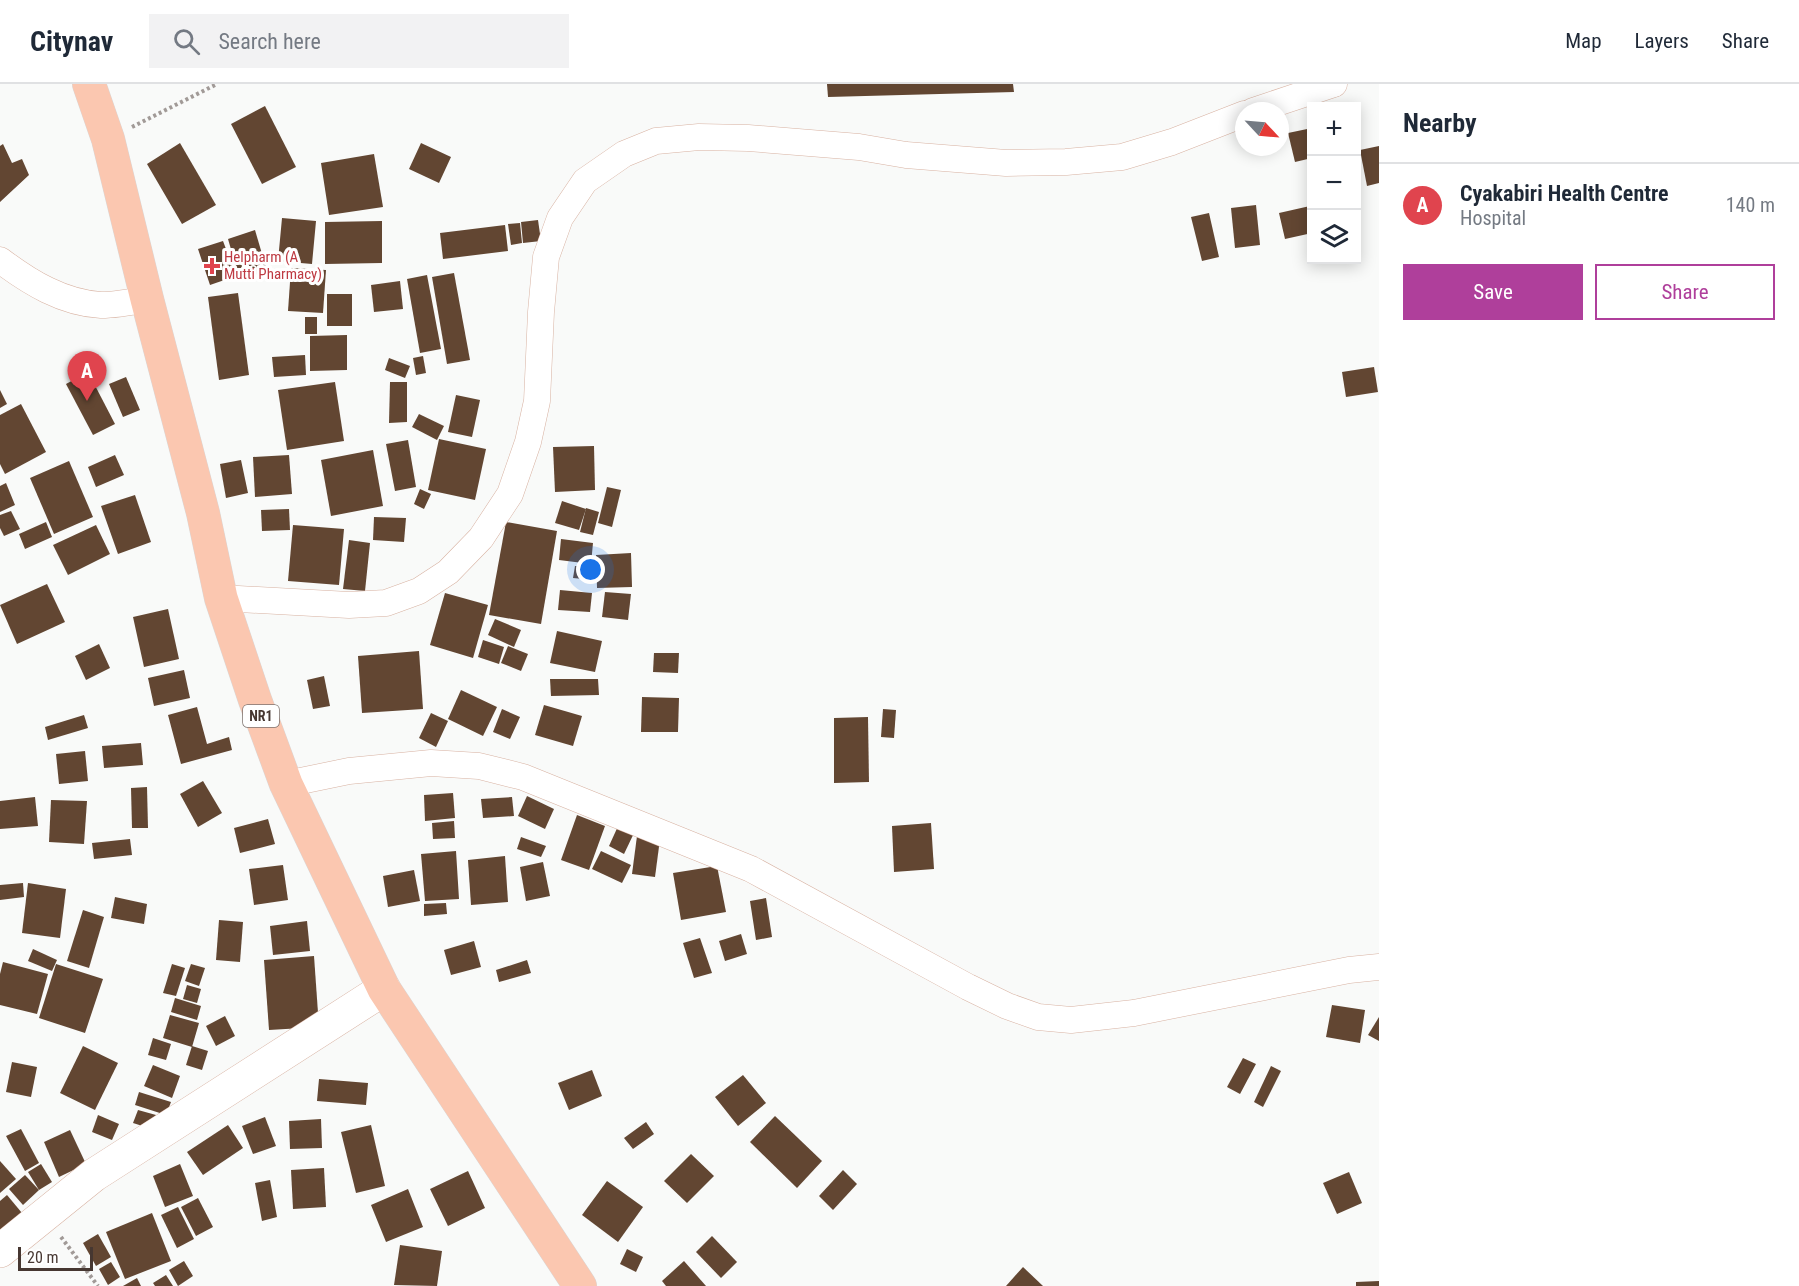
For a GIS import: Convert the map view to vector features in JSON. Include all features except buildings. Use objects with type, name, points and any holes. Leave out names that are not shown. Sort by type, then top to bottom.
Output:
[{"type":"highway","name":"NR1","points":[[89,84],[108,139],[202,513],[221,598],[286,784],[384,989],[580,1286]]},
{"type":"main road","points":[[0,1251],[94,1175],[384,989]]},
{"type":"street","points":[[1280,102],[1334,84]]},
{"type":"street","points":[[221,598],[349,605],[386,603],[429,585],[448,572],[482,538],[510,494],[528,442],[537,401],[546,257],[560,218],[585,182],[624,154],[656,141],[699,137],[748,138],[859,147],[906,155],[1006,164],[1066,162],[1122,157],[1172,142],[1235,118]]},
{"type":"street","points":[[0,260],[18,274],[55,294],[84,303],[117,304],[147,299]]},
{"type":"street","points":[[286,784],[349,771],[431,763],[479,766],[523,777],[751,869],[968,987],[1007,1006],[1038,1017],[1071,1020],[1134,1013],[1349,970],[1379,967]]},
{"type":"path","points":[[108,139],[217,84]]},
{"type":"path","points":[[45,1214],[98,1286]]},
{"type":"place","name":"Helpharm (A Mutti Pharmacy)","points":[[212,266]]},
{"type":"place","name":"Cyakabiri Health Centre","points":[[87,401]]}]
